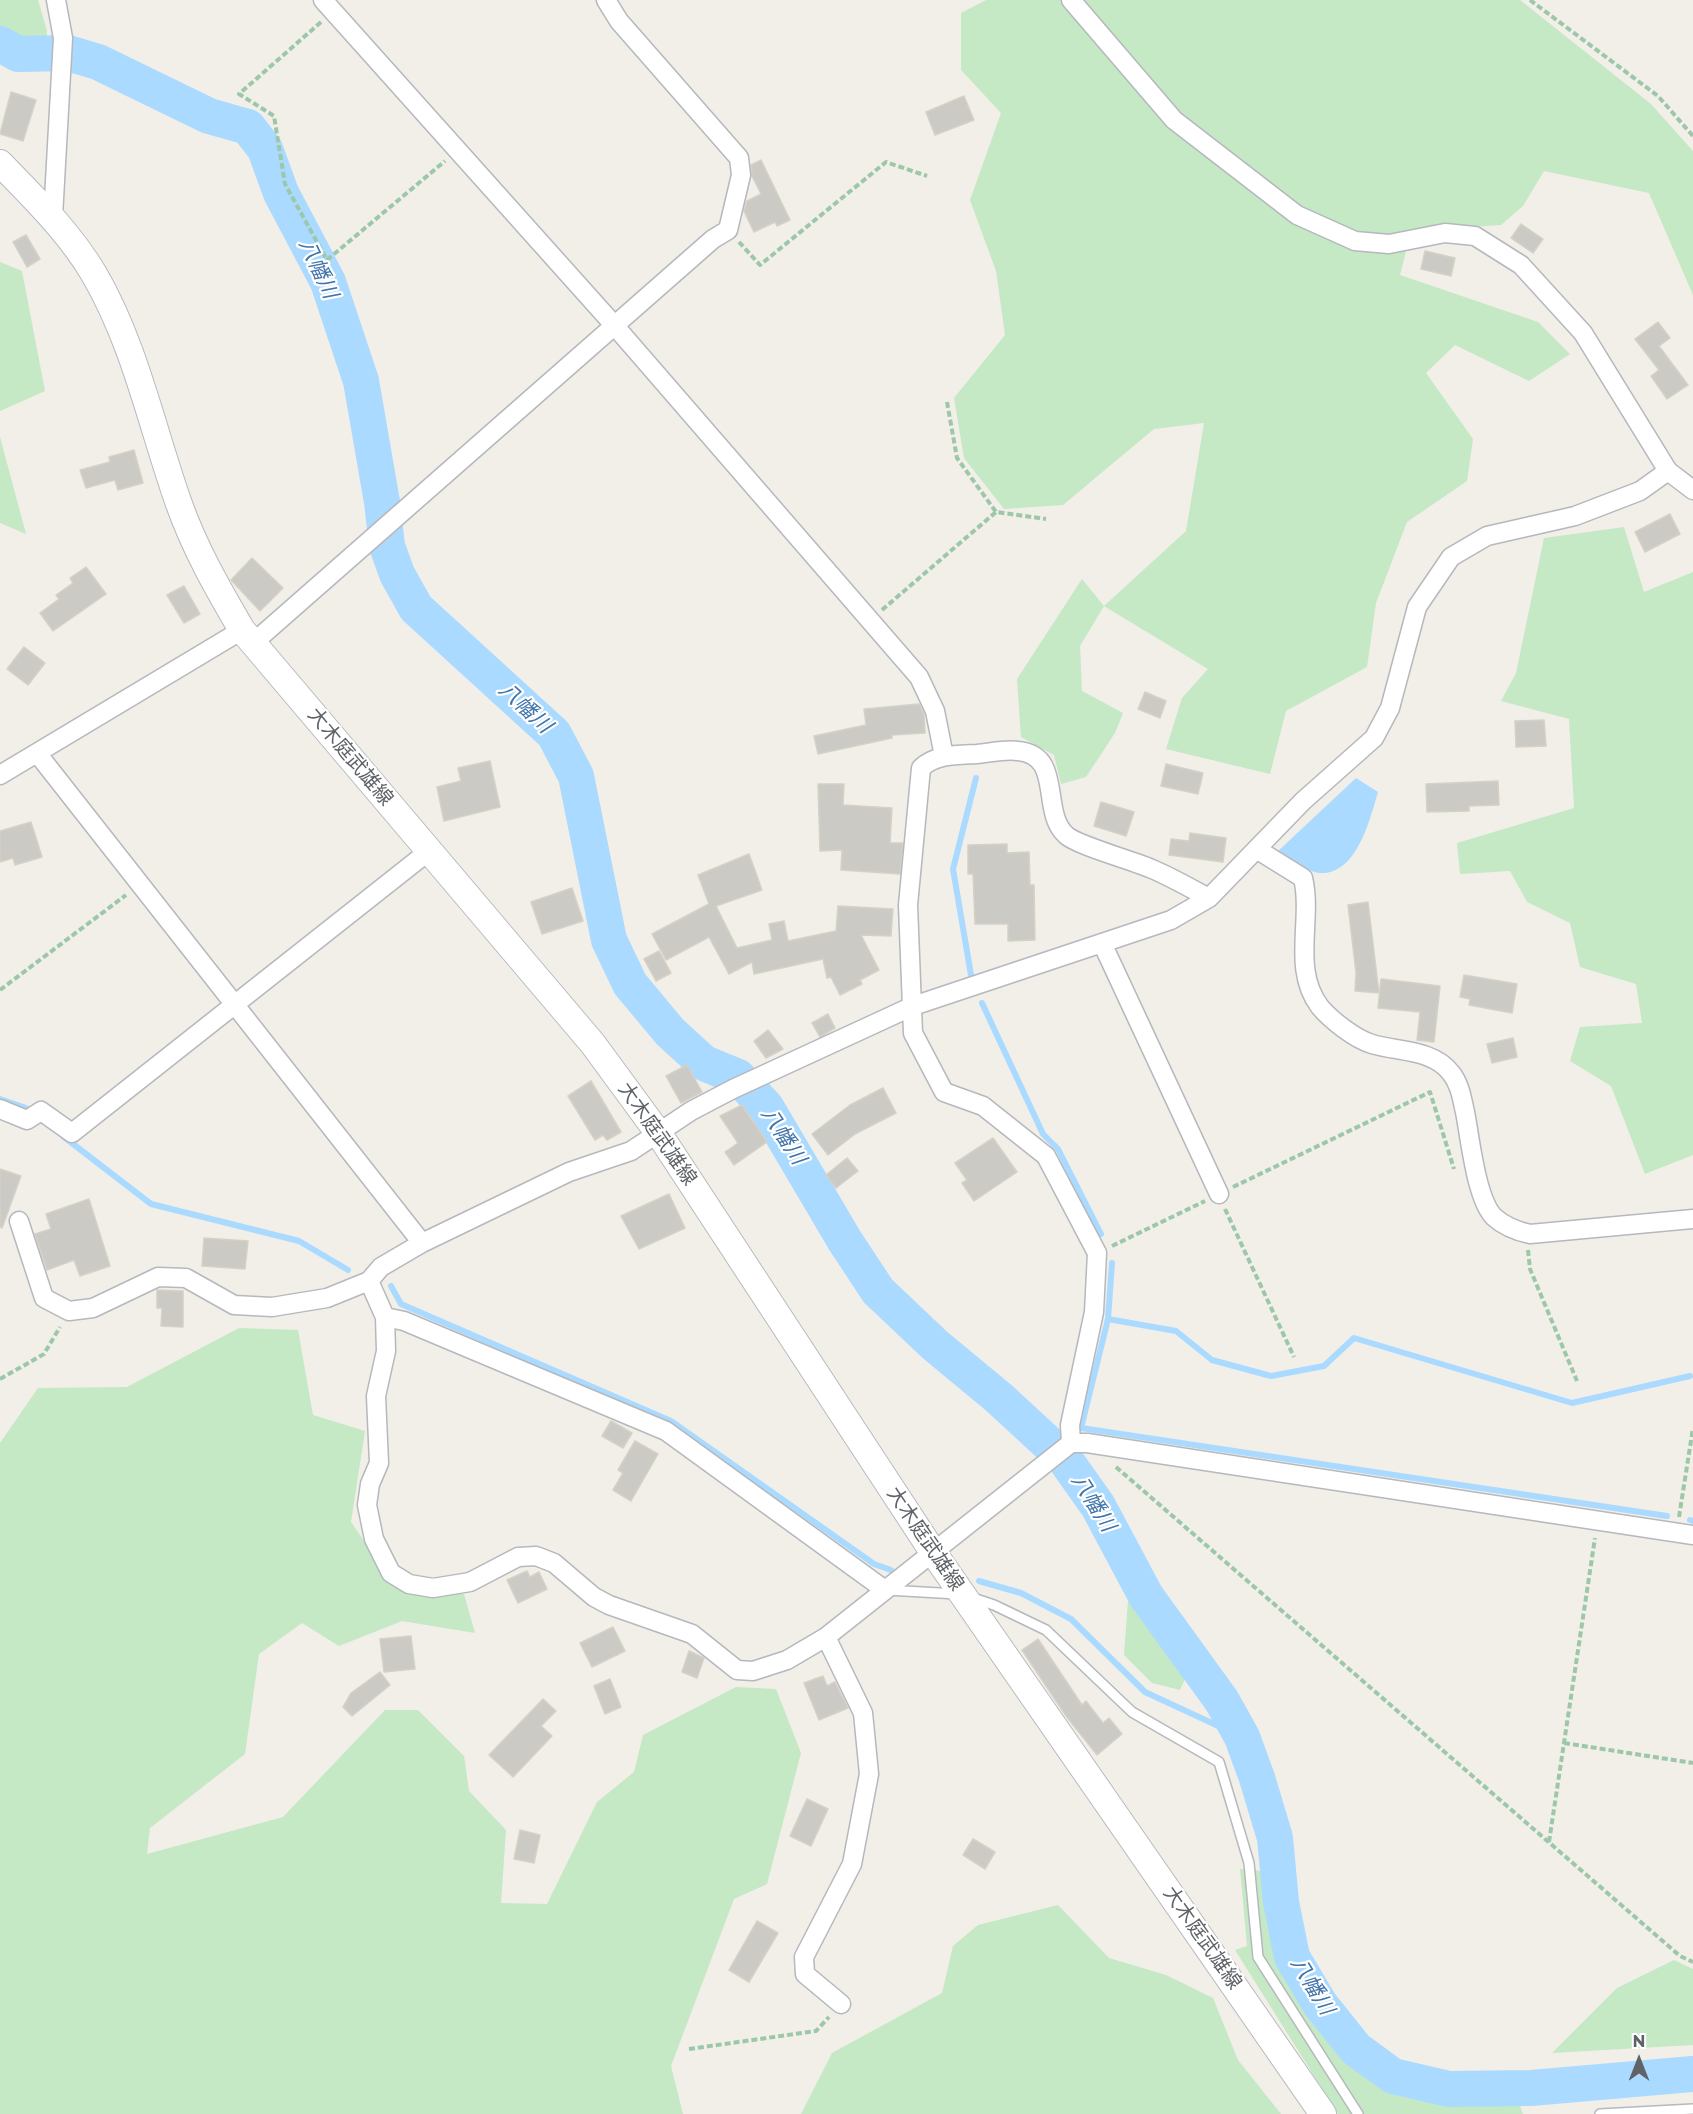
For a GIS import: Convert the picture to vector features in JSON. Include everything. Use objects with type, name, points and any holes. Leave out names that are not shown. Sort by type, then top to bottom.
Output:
[{"type":"main road","name":"大木庭武雄線","points":[[0,163],[53,217],[94,274],[124,339],[180,507],[206,571],[247,636],[593,1044],[659,1134],[933,1552],[1323,2114]]},
{"type":"street","points":[[53,217],[63,38],[56,0]]},
{"type":"street","points":[[0,775],[247,636],[374,536],[713,239],[728,230],[741,175],[739,158],[619,21],[606,0]]},
{"type":"street","points":[[1071,0],[1174,120],[1298,215],[1355,241],[1389,244],[1445,233],[1475,236],[1521,265],[1582,333],[1668,471],[1693,490]]},
{"type":"street","points":[[328,6],[614,325],[919,677],[935,711],[944,756]]},
{"type":"street","points":[[19,1221],[44,1298],[69,1311],[93,1308],[158,1277],[186,1278],[234,1305],[272,1307],[327,1298],[369,1281],[381,1267],[422,1243],[569,1172],[631,1151],[691,1112],[733,1089],[913,1006],[1171,920],[1209,898],[1303,801],[1374,738],[1390,708],[1417,607],[1451,556],[1487,536],[1575,516],[1640,491],[1668,471]]},
{"type":"street","points":[[1071,1443],[1070,1425],[1094,1312],[1097,1253],[1046,1156],[983,1106],[944,1092],[913,1033],[908,905],[921,768],[930,760],[944,756],[1018,750],[1032,754],[1042,762],[1049,776],[1053,818],[1066,836],[1152,869],[1209,898]]},
{"type":"street","points":[[37,753],[422,1243]]},
{"type":"street","points":[[1258,850],[1303,878],[1307,893],[1304,955],[1307,982],[1320,1007],[1348,1031],[1369,1044],[1434,1058],[1451,1073],[1460,1089],[1483,1195],[1493,1215],[1511,1230],[1530,1234],[1693,1219]]},
{"type":"street","points":[[0,1109],[27,1120],[41,1112],[72,1133],[429,851]]},
{"type":"street","points":[[1102,943],[1218,1194]]},
{"type":"street","points":[[369,1281],[386,1317],[386,1351],[376,1396],[379,1463],[370,1484],[367,1505],[374,1539],[391,1573],[409,1584],[434,1588],[470,1582],[518,1557],[536,1556],[554,1563],[594,1597],[609,1605],[692,1634],[737,1670],[753,1671],[787,1660],[826,1637],[1071,1443],[1088,1443],[1685,1534]]},
{"type":"street","points":[[386,1317],[404,1321],[666,1431],[885,1590]]},
{"type":"street","points":[[826,1637],[863,1713],[869,1774],[852,1864],[804,1957],[805,1974],[841,2004]]},
{"type":"lane","points":[[885,1590],[963,1594],[994,1605],[1046,1630],[1132,1712],[1218,1762],[1250,1863],[1258,1957],[1358,2114]]},
{"type":"lane","points":[[1600,2114],[1693,2109]]},
{"type":"path","points":[[1530,0],[1658,96],[1693,136]]},
{"type":"path","points":[[328,6],[239,93],[274,116],[285,184],[327,260],[458,151]]},
{"type":"path","points":[[728,230],[760,265],[886,162],[927,176]]},
{"type":"path","points":[[947,402],[957,458],[996,512],[1046,519]]},
{"type":"path","points":[[870,620],[996,512]]},
{"type":"path","points":[[0,990],[140,884]]},
{"type":"path","points":[[1097,1253],[1430,1092],[1455,1172]]},
{"type":"path","points":[[1218,1194],[1294,1357]]},
{"type":"path","points":[[1530,1234],[1528,1247],[1530,1269],[1576,1381]]},
{"type":"path","points":[[0,1379],[44,1354],[69,1311]]},
{"type":"path","points":[[1685,1534],[1693,1428]]},
{"type":"path","points":[[1115,1466],[1680,1956],[1693,1962]]},
{"type":"path","points":[[1549,1842],[1598,1520]]},
{"type":"path","points":[[1564,1743],[1693,1763]]},
{"type":"path","points":[[689,2049],[816,2031],[841,2004]]},
{"type":"green space","points":[[0,0],[38,0],[47,31],[43,69],[13,69],[0,57]]},
{"type":"green space","points":[[986,0],[1520,0],[1651,104],[1693,151],[1693,295],[1649,193],[1544,171],[1523,206],[1501,225],[1411,231],[1400,275],[1538,322],[1570,354],[1529,381],[1455,345],[1426,373],[1473,439],[1467,481],[1407,522],[1376,603],[1367,667],[1286,711],[1270,774],[1166,749],[1182,698],[1208,669],[1104,606],[1186,531],[1204,423],[1154,429],[1063,505],[1004,509],[964,458],[954,398],[1005,335],[996,271],[970,200],[1001,113],[961,70],[961,13]]},
{"type":"green space","points":[[0,262],[22,271],[45,391],[0,411]]},
{"type":"green space","points":[[0,437],[26,534],[0,523]]},
{"type":"green space","points":[[1624,527],[1644,592],[1693,572],[1693,1155],[1645,1174],[1611,1086],[1570,1061],[1580,1027],[1642,1023],[1636,984],[1580,967],[1570,923],[1527,902],[1510,871],[1460,874],[1457,843],[1574,808],[1569,719],[1501,701],[1516,673],[1544,538]]},
{"type":"green space","points":[[1082,579],[1104,606],[1080,646],[1082,691],[1123,713],[1115,733],[1086,777],[1061,784],[1054,755],[1021,737],[1017,679]]},
{"type":"green space","points":[[239,1328],[298,1330],[313,1415],[365,1431],[351,1522],[395,1586],[464,1594],[475,1633],[402,1621],[339,1646],[302,1623],[259,1654],[245,1754],[150,1828],[147,1854],[283,1817],[385,1710],[418,1710],[464,1756],[469,1791],[506,1830],[501,1903],[547,1904],[597,1802],[634,1772],[643,1735],[736,1687],[776,1689],[801,1753],[767,1884],[734,1899],[671,2066],[683,2114],[0,2114],[0,1443],[38,1388],[127,1387]]},
{"type":"green space","points":[[1128,1601],[1185,1679],[1180,1690],[1152,1683],[1124,1655]]},
{"type":"green space","points":[[1240,1869],[1263,1871],[1269,1933],[1285,1977],[1360,2074],[1404,2097],[1451,2103],[1518,2101],[1523,2114],[1338,2114],[1235,1950],[1247,1946]]},
{"type":"green space","points":[[1058,1905],[1109,1958],[1166,1975],[1213,1998],[1238,2060],[1281,2114],[801,2114],[832,2053],[942,1993],[953,1946],[978,1925]]},
{"type":"green space","points":[[1674,1960],[1693,1969],[1693,2045],[1552,2053],[1617,1988]]},
{"type":"water","points":[[1356,778],[1378,792],[1360,843],[1344,865],[1333,871],[1320,873],[1277,852]]},
{"type":"building","points":[[11,92],[36,100],[23,141],[0,134]]},
{"type":"building","points":[[964,96],[974,120],[935,135],[926,112]]},
{"type":"building","points":[[761,160],[790,220],[777,226],[775,222],[754,232],[744,211],[747,201],[761,194],[752,176],[751,165]]},
{"type":"building","points":[[1521,224],[1543,239],[1533,253],[1511,238]]},
{"type":"building","points":[[26,235],[40,259],[27,267],[13,242]]},
{"type":"building","points":[[1425,251],[1455,258],[1451,276],[1421,269]]},
{"type":"building","points":[[1658,322],[1670,338],[1659,346],[1688,385],[1667,399],[1651,376],[1659,370],[1635,339]]},
{"type":"building","points":[[134,450],[143,483],[118,490],[115,480],[86,488],[80,470],[110,462],[109,457]]},
{"type":"building","points":[[1670,514],[1680,534],[1645,552],[1635,532]]},
{"type":"building","points":[[252,558],[283,588],[260,611],[231,580]]},
{"type":"building","points":[[86,567],[106,594],[53,631],[40,613],[59,599],[56,595],[73,583],[70,578]]},
{"type":"building","points":[[184,586],[200,614],[184,623],[167,595]]},
{"type":"building","points":[[24,647],[45,663],[28,685],[7,669]]},
{"type":"building","points":[[1145,692],[1166,701],[1160,718],[1138,709]]},
{"type":"building","points":[[919,704],[924,714],[925,733],[892,735],[892,738],[818,754],[814,736],[866,725],[864,709]]},
{"type":"building","points":[[1544,720],[1546,746],[1516,747],[1515,721]]},
{"type":"building","points":[[490,761],[500,807],[444,821],[437,787],[461,781],[458,768]]},
{"type":"building","points":[[1166,764],[1203,773],[1198,794],[1161,786]]},
{"type":"building","points":[[1498,781],[1499,805],[1469,806],[1469,811],[1427,812],[1426,784]]},
{"type":"building","points":[[818,784],[844,784],[843,805],[892,808],[890,843],[903,843],[900,874],[841,870],[842,850],[820,851]]},
{"type":"building","points":[[1101,802],[1134,812],[1126,836],[1094,826]]},
{"type":"building","points":[[31,822],[42,857],[15,865],[13,858],[0,862],[0,831]]},
{"type":"building","points":[[1190,833],[1226,838],[1223,862],[1169,855],[1171,839],[1189,841]]},
{"type":"building","points":[[1007,844],[1007,853],[1029,852],[1030,885],[1034,885],[1035,940],[1008,941],[1008,924],[975,924],[973,874],[968,874],[968,845]]},
{"type":"building","points":[[749,854],[762,890],[716,906],[737,948],[772,940],[769,924],[784,921],[788,941],[836,931],[838,906],[893,909],[891,936],[861,935],[879,970],[860,980],[862,984],[840,995],[831,977],[827,978],[823,959],[754,974],[752,962],[729,974],[709,937],[666,960],[652,934],[709,904],[698,875]]},
{"type":"building","points":[[572,888],[583,921],[542,934],[531,902]]},
{"type":"building","points":[[1368,902],[1379,993],[1355,991],[1356,973],[1348,905]]},
{"type":"building","points":[[659,951],[671,973],[656,981],[644,959]]},
{"type":"building","points":[[1464,975],[1517,984],[1512,1013],[1469,1005],[1470,999],[1460,997]]},
{"type":"building","points":[[1381,979],[1440,986],[1434,1042],[1417,1040],[1420,1012],[1378,1008]]},
{"type":"building","points":[[828,1014],[835,1028],[820,1037],[812,1023]]},
{"type":"building","points":[[768,1030],[783,1049],[766,1058],[754,1041]]},
{"type":"building","points":[[1513,1038],[1517,1057],[1492,1063],[1487,1044]]},
{"type":"building","points":[[687,1065],[702,1092],[681,1103],[666,1076]]},
{"type":"building","points":[[591,1081],[621,1132],[607,1140],[603,1135],[595,1140],[568,1096]]},
{"type":"building","points":[[883,1088],[896,1113],[855,1134],[828,1155],[812,1134],[850,1105]]},
{"type":"building","points":[[742,1105],[767,1142],[734,1165],[725,1152],[738,1143],[720,1116]]},
{"type":"building","points":[[993,1138],[1017,1172],[974,1201],[962,1183],[967,1180],[955,1163]]},
{"type":"building","points":[[847,1158],[858,1171],[836,1188],[826,1175]]},
{"type":"building","points":[[0,1169],[21,1176],[2,1228],[0,1227]]},
{"type":"building","points":[[669,1194],[685,1228],[639,1249],[621,1216]]},
{"type":"building","points":[[89,1199],[110,1266],[80,1276],[74,1260],[47,1270],[35,1234],[51,1229],[46,1214]]},
{"type":"building","points":[[204,1238],[248,1241],[245,1269],[202,1266]]},
{"type":"building","points":[[157,1290],[183,1291],[183,1327],[161,1326],[162,1308],[157,1308]]},
{"type":"building","points":[[611,1421],[632,1433],[623,1448],[602,1436]]},
{"type":"building","points":[[635,1441],[658,1454],[631,1501],[613,1490],[623,1473],[618,1470]]},
{"type":"building","points":[[527,1571],[530,1577],[539,1572],[547,1589],[518,1603],[507,1580]]},
{"type":"building","points":[[613,1627],[625,1651],[592,1667],[580,1643]]},
{"type":"building","points":[[411,1636],[415,1669],[384,1672],[380,1639]]},
{"type":"building","points":[[1038,1639],[1082,1705],[1086,1701],[1103,1723],[1109,1718],[1122,1734],[1097,1755],[1066,1716],[1022,1650]]},
{"type":"building","points":[[689,1651],[704,1658],[697,1678],[682,1672]]},
{"type":"building","points":[[380,1672],[390,1685],[352,1716],[343,1707],[351,1693]]},
{"type":"building","points":[[823,1676],[827,1686],[835,1682],[848,1708],[819,1720],[804,1683]]},
{"type":"building","points":[[610,1679],[621,1707],[605,1714],[594,1686]]},
{"type":"building","points":[[543,1699],[556,1711],[541,1726],[552,1736],[513,1777],[489,1755]]},
{"type":"building","points":[[807,1799],[828,1809],[811,1846],[790,1836]]},
{"type":"building","points":[[520,1830],[540,1835],[534,1863],[514,1859]]},
{"type":"building","points":[[973,1839],[995,1852],[985,1869],[963,1855]]},
{"type":"building","points":[[757,1921],[778,1933],[749,1982],[729,1970]]},
{"type":"waterway","name":"八幡川","points":[[0,44],[18,54],[68,53],[98,62],[209,116],[248,127],[265,149],[281,193],[328,282],[361,381],[382,502],[387,546],[397,574],[416,608],[554,734],[576,776],[609,940],[630,984],[670,1032],[704,1063],[738,1077],[766,1107],[845,1241],[878,1291],[935,1345],[999,1398],[1064,1458],[1098,1506],[1146,1596],[1222,1701],[1242,1737],[1275,1838],[1281,1902],[1292,1957],[1320,2004],[1356,2049],[1393,2076],[1449,2089],[1531,2088],[1693,2074]]},
{"type":"waterway","points":[[971,975],[953,869],[976,778]]},
{"type":"waterway","points":[[982,1003],[1043,1134],[1058,1149],[1101,1234]]},
{"type":"waterway","points":[[0,1099],[26,1108]]},
{"type":"waterway","points":[[64,1137],[151,1204],[299,1241],[348,1270]]},
{"type":"waterway","points":[[1112,1263],[1108,1319],[1081,1428],[1667,1516]]},
{"type":"waterway","points":[[391,1286],[401,1304],[671,1421],[874,1564],[891,1570]]},
{"type":"waterway","points":[[1108,1319],[1176,1331],[1212,1360],[1271,1376],[1324,1366],[1354,1338],[1572,1403],[1690,1376]]},
{"type":"waterway","points":[[979,1581],[1021,1593],[1071,1619],[1145,1692],[1242,1737]]}]
